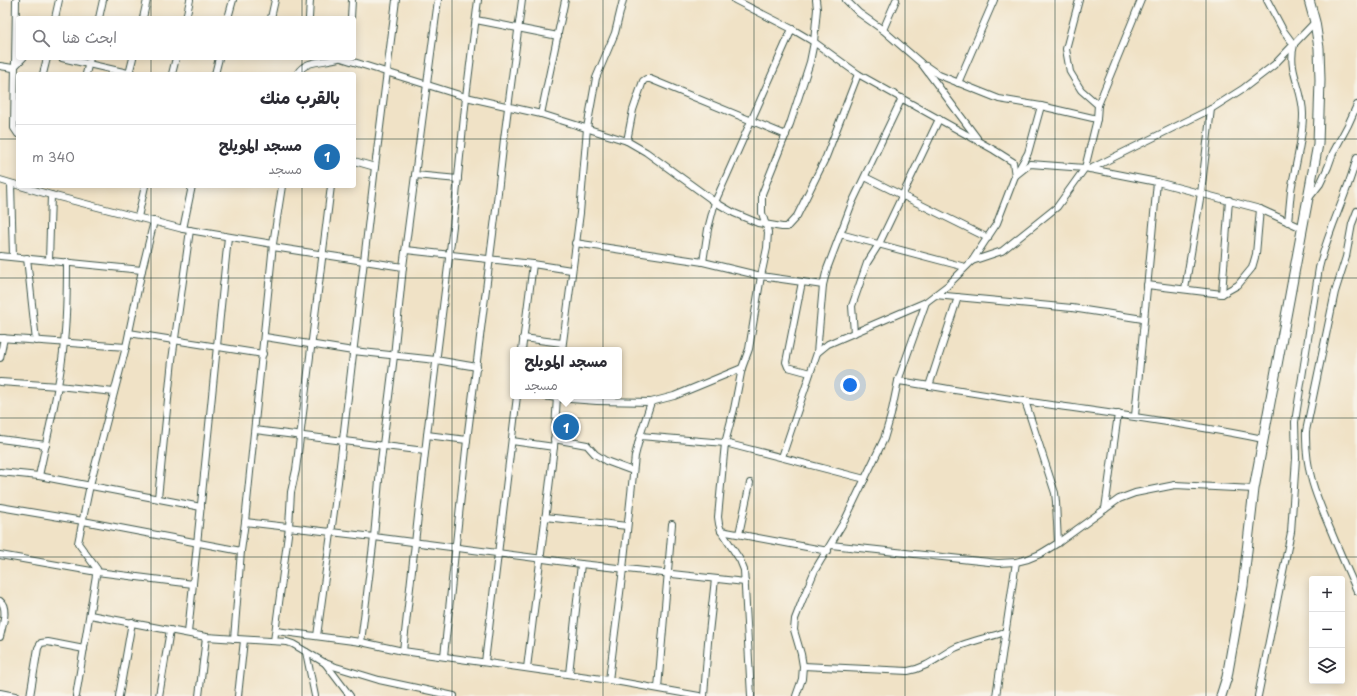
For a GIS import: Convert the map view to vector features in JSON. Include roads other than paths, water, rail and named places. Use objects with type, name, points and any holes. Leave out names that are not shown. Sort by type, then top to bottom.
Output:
[{"type":"main road","points":[[1221,696],[1227,677],[1243,586],[1254,489],[1318,144],[1320,68],[1319,48],[1315,22],[1309,0]]},
{"type":"street","points":[[16,0],[14,128],[16,131]]},
{"type":"street","points":[[55,16],[59,0]]},
{"type":"street","points":[[99,16],[103,0]]},
{"type":"street","points":[[144,16],[148,0]]},
{"type":"street","points":[[186,16],[190,0]]},
{"type":"street","points":[[229,16],[233,0]]},
{"type":"street","points":[[271,16],[275,0]]},
{"type":"street","points":[[309,16],[310,0]]},
{"type":"street","points":[[351,16],[352,0]]},
{"type":"street","points":[[317,636],[396,0]]},
{"type":"street","points":[[361,642],[403,267],[438,0]]},
{"type":"street","points":[[403,651],[478,0]]},
{"type":"street","points":[[444,656],[467,440],[522,0]]},
{"type":"street","points":[[542,114],[565,0]]},
{"type":"street","points":[[523,338],[562,347],[571,270],[580,213],[587,128],[596,78],[615,33],[623,0]]},
{"type":"street","points":[[734,0],[792,29],[814,42],[858,74],[979,141],[1013,162],[1015,176]]},
{"type":"street","points":[[751,696],[744,570],[740,560],[721,531],[718,517],[725,443],[734,409],[742,368],[749,349],[767,248],[768,238],[762,214],[762,194],[786,135],[810,62],[814,42],[817,10],[816,0]]},
{"type":"street","points":[[846,0],[859,13],[883,30],[921,63],[939,75],[999,99],[1041,106],[1097,119]]},
{"type":"street","points":[[883,30],[896,0]]},
{"type":"street","points":[[958,83],[994,0]]},
{"type":"street","points":[[1079,0],[1066,49],[1070,72],[1081,90],[1098,105]]},
{"type":"street","points":[[972,261],[1002,251],[1057,208],[1087,169],[1097,119],[1098,105],[1141,0]]},
{"type":"street","points":[[1267,0],[1283,30],[1294,45]]},
{"type":"street","points":[[476,20],[558,36]]},
{"type":"street","points":[[1087,169],[1211,109],[1258,78],[1274,65],[1315,22]]},
{"type":"street","points":[[703,262],[705,244],[715,202],[792,29]]},
{"type":"street","points":[[1288,222],[1291,191],[1302,134],[1303,115],[1302,99],[1292,66],[1291,54],[1294,45]]},
{"type":"street","points":[[0,66],[10,68],[16,66],[21,60]]},
{"type":"street","points":[[44,72],[46,60]]},
{"type":"street","points":[[130,72],[133,60]]},
{"type":"street","points":[[172,72],[176,60]]},
{"type":"street","points":[[215,72],[218,60]]},
{"type":"street","points":[[298,72],[306,61],[317,60]]},
{"type":"street","points":[[346,60],[466,97],[542,114],[626,141],[646,152],[715,202],[750,220],[765,225],[787,226],[797,216],[826,157],[858,74]]},
{"type":"street","points":[[86,72],[89,61],[124,72]]},
{"type":"street","points":[[921,63],[979,141]]},
{"type":"street","points":[[626,141],[643,81],[646,79],[650,79],[786,135]]},
{"type":"street","points":[[782,457],[817,353],[823,285],[827,269],[864,177],[902,98]]},
{"type":"street","points":[[817,353],[828,344],[926,302],[936,295],[972,261],[997,223],[1015,176],[1028,153],[1041,106]]},
{"type":"street","points":[[1308,200],[1320,184],[1333,152],[1357,106]]},
{"type":"street","points":[[1185,289],[1201,193],[1211,109]]},
{"type":"street","points":[[854,333],[852,306],[867,263],[879,244],[940,119]]},
{"type":"street","points":[[1258,696],[1291,532],[1296,458],[1295,431],[1297,406],[1319,268],[1326,242],[1352,176],[1357,157]]},
{"type":"street","points":[[356,162],[375,168]]},
{"type":"street","points":[[1015,176],[1030,164],[1087,169],[1157,182],[1229,200],[1260,209],[1302,228]]},
{"type":"street","points":[[415,175],[458,179]]},
{"type":"street","points":[[864,177],[988,238]]},
{"type":"street","points":[[0,180],[16,185]]},
{"type":"street","points":[[1135,416],[1157,182]]},
{"type":"street","points":[[11,184],[13,257]]},
{"type":"street","points":[[26,188],[183,229],[228,236],[323,255],[403,267]]},
{"type":"street","points":[[138,217],[145,188]]},
{"type":"street","points":[[183,229],[192,188]]},
{"type":"street","points":[[234,639],[241,551],[265,337],[273,246],[282,188]]},
{"type":"street","points":[[274,641],[291,492],[296,473],[299,436],[331,188]]},
{"type":"street","points":[[49,261],[51,195]]},
{"type":"street","points":[[1222,294],[1229,200]]},
{"type":"street","points":[[1147,285],[1222,294],[1238,285],[1252,268],[1256,254],[1260,209]]},
{"type":"street","points":[[1357,211],[1352,224],[1346,258],[1335,292],[1306,431],[1306,460],[1311,484],[1319,506],[1357,591]]},
{"type":"street","points":[[76,696],[97,572],[96,566],[79,545],[90,485],[126,347],[154,221]]},
{"type":"street","points":[[158,498],[175,340],[190,230]]},
{"type":"street","points":[[840,234],[965,267]]},
{"type":"street","points":[[188,633],[228,236]]},
{"type":"street","points":[[575,243],[703,262],[761,276],[823,285]]},
{"type":"street","points":[[406,250],[533,264],[571,270]]},
{"type":"street","points":[[0,256],[142,270]]},
{"type":"street","points":[[27,258],[36,340]]},
{"type":"street","points":[[39,476],[58,386],[64,343],[67,308],[67,262]]},
{"type":"street","points":[[522,347],[533,264]]},
{"type":"street","points":[[802,282],[786,362],[788,367],[810,373]]},
{"type":"street","points":[[936,295],[1072,308],[1143,319]]},
{"type":"street","points":[[929,386],[958,297]]},
{"type":"street","points":[[796,696],[802,679],[803,666],[794,630],[795,619],[815,570],[828,551],[884,439],[898,381],[926,302]]},
{"type":"street","points":[[129,333],[263,354]]},
{"type":"street","points":[[265,337],[353,351],[436,360],[477,367]]},
{"type":"street","points":[[0,358],[2,338],[126,347]]},
{"type":"street","points":[[577,399],[651,402],[674,396],[742,368]]},
{"type":"street","points":[[898,381],[1213,428],[1263,439]]},
{"type":"street","points":[[0,382],[114,392]]},
{"type":"street","points":[[485,662],[517,399]]},
{"type":"street","points":[[527,668],[554,447],[557,399]]},
{"type":"street","points":[[1025,401],[1054,493],[1056,502],[1058,543]]},
{"type":"street","points":[[608,680],[623,569],[635,456],[651,402]]},
{"type":"street","points":[[1105,509],[1118,414]]},
{"type":"street","points":[[255,430],[425,451]]},
{"type":"street","points":[[1295,431],[1306,431]]},
{"type":"street","points":[[427,434],[467,440]]},
{"type":"street","points":[[640,436],[725,443],[865,479]]},
{"type":"street","points":[[554,438],[587,445],[595,454],[606,462],[633,471]]},
{"type":"street","points":[[0,439],[46,445]]},
{"type":"street","points":[[512,441],[554,447]]},
{"type":"street","points":[[0,472],[39,476],[200,507]]},
{"type":"street","points":[[739,534],[750,483]]},
{"type":"street","points":[[831,545],[998,563],[1016,562],[1040,554],[1058,543],[1119,499],[1134,493],[1175,485],[1254,489]]},
{"type":"street","points":[[0,507],[241,551]]},
{"type":"street","points":[[546,517],[627,526]]},
{"type":"street","points":[[245,522],[374,536],[581,564],[745,582]]},
{"type":"street","points":[[658,688],[672,524]]},
{"type":"street","points":[[721,531],[828,551]]},
{"type":"street","points":[[0,554],[97,572],[193,584]]},
{"type":"street","points":[[996,696],[1016,562]]},
{"type":"street","points":[[569,674],[581,564]]},
{"type":"street","points":[[704,696],[715,579]]},
{"type":"street","points":[[0,601],[3,603],[5,610],[0,637]]},
{"type":"street","points":[[90,615],[206,637],[288,642],[325,664],[387,682],[454,696]]},
{"type":"street","points":[[119,696],[132,622]]},
{"type":"street","points":[[159,696],[170,630]]},
{"type":"street","points":[[276,631],[361,642],[403,651],[608,680],[698,696]]},
{"type":"street","points":[[803,666],[908,671],[916,670],[925,667],[956,647],[1006,632]]},
{"type":"street","points":[[199,696],[206,637]]},
{"type":"street","points":[[238,696],[244,640]]},
{"type":"street","points":[[30,696],[38,648],[41,643],[48,642],[84,649]]},
{"type":"street","points":[[306,652],[315,696]]},
{"type":"street","points":[[325,664],[350,696]]},
{"type":"street","points":[[0,693],[15,696]]},
{"type":"place","name":"مسجد المويلح","points":[[566,427]]}]
